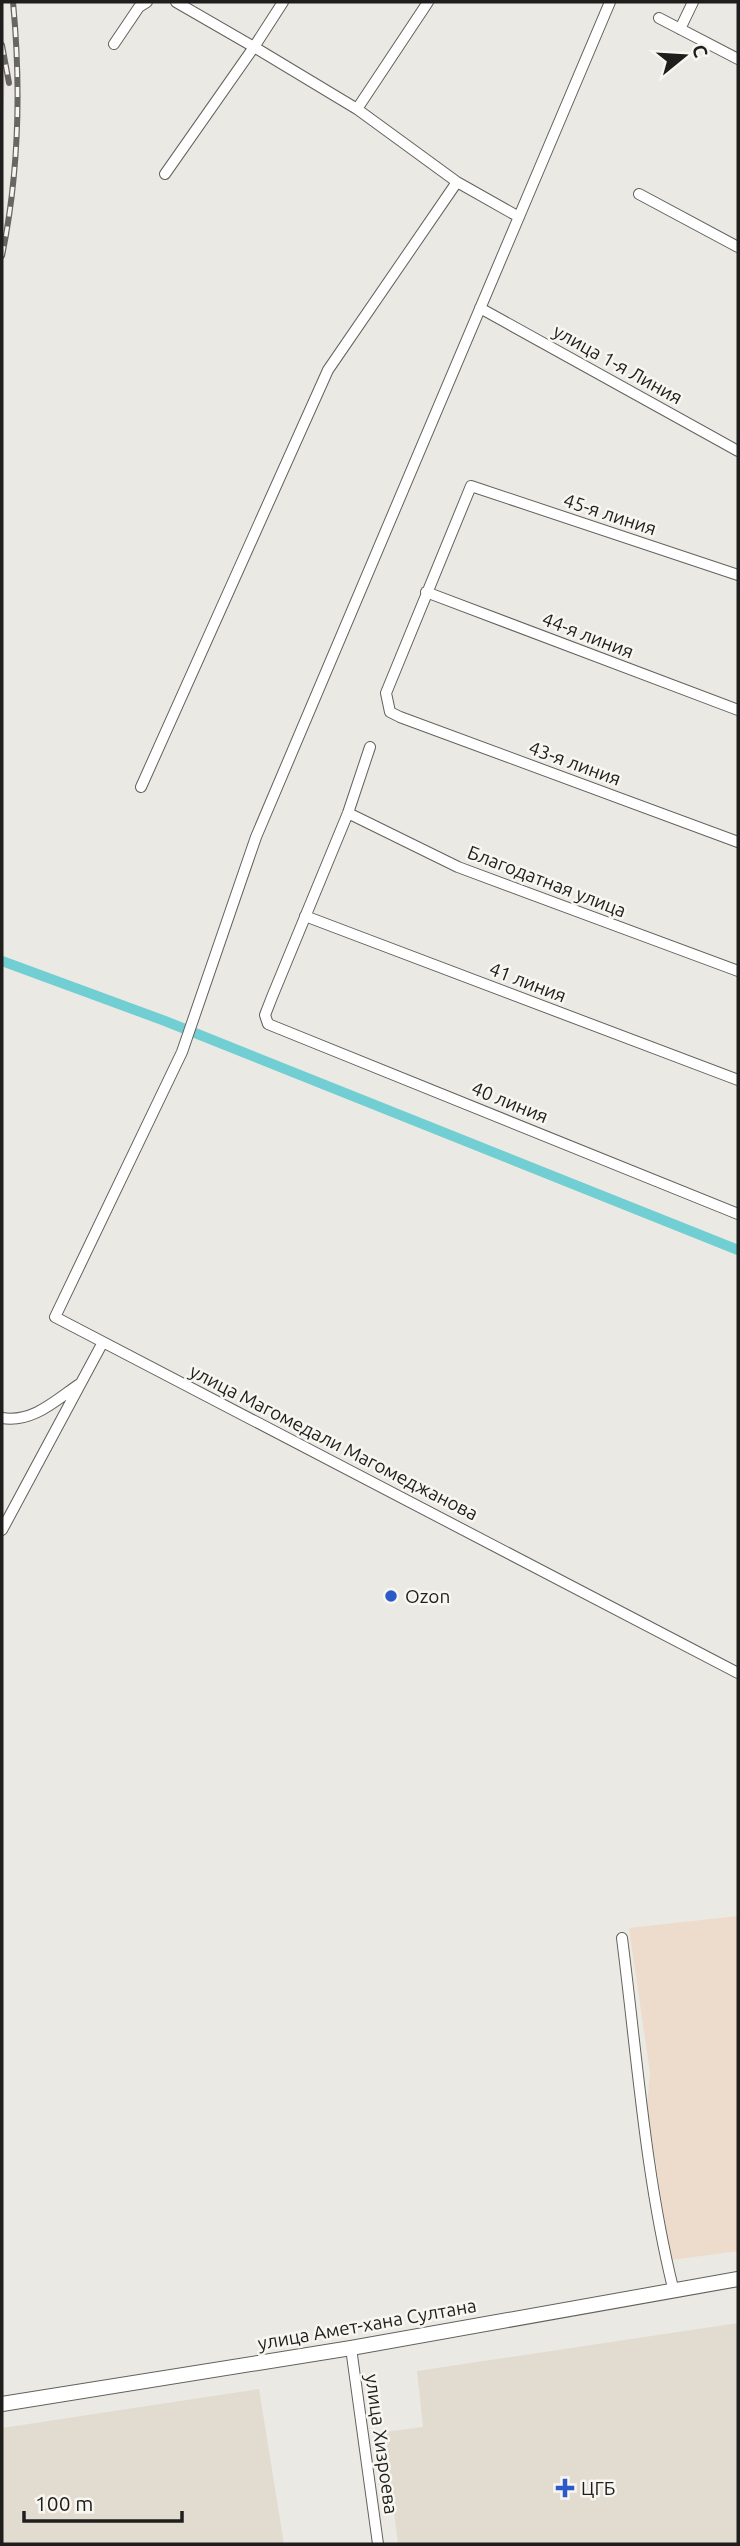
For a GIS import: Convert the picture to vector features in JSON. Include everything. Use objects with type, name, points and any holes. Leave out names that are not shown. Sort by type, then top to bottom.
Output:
[{"type":"main road","name":"улица Амет-хана Султана","points":[[2,2404],[351,2348],[673,2288],[738,2279]]},
{"type":"street","points":[[114,44],[139,7],[147,2]]},
{"type":"street","points":[[176,2],[357,109],[457,182],[519,217]]},
{"type":"street","points":[[165,174],[283,2]]},
{"type":"street","points":[[357,109],[428,2]]},
{"type":"street","points":[[480,308],[610,2]]},
{"type":"street","points":[[680,29],[693,2]]},
{"type":"street","points":[[659,18],[738,60]]},
{"type":"street","points":[[141,787],[328,370],[457,182]]},
{"type":"street","points":[[639,194],[738,247]]},
{"type":"street","name":"улица 1-я Линия","points":[[480,308],[738,451]]},
{"type":"street","name":"улица Магомедали Магомеджановa","points":[[480,308],[256,838],[182,1052],[55,1317],[738,1673]]},
{"type":"street","name":"45-я линия","points":[[426,592],[471,486],[738,575]]},
{"type":"street","name":"44-я линия","points":[[426,592],[738,710]]},
{"type":"street","name":"43-я линия","points":[[426,592],[386,693],[390,712],[738,842]]},
{"type":"street","points":[[305,916],[348,813],[370,747]]},
{"type":"street","name":"Благодатная улица","points":[[348,813],[458,867],[738,971]]},
{"type":"street","name":"40 линия","points":[[305,916],[265,1015],[268,1024],[738,1214]]},
{"type":"street","name":"41 линия","points":[[305,916],[738,1080]]},
{"type":"street","points":[[2,1530],[103,1342]]},
{"type":"street","points":[[2,1418],[21,1419],[35,1414],[80,1383]]},
{"type":"street","points":[[622,1938],[641,2109],[673,2288]]},
{"type":"street","name":"улица Хизроева","points":[[351,2348],[378,2544]]},
{"type":"shaded area","points":[[2,17],[6,63],[2,134]]},
{"type":"shaded area","points":[[738,1916],[738,2251],[671,2260],[647,2106],[650,2073],[629,1928]]},
{"type":"shaded area","name":"ЦГБ","points":[[738,2323],[738,2544],[398,2544],[384,2432],[423,2427],[417,2371]]},
{"type":"shaded area","points":[[259,2389],[284,2544],[2,2544],[2,2428]]},
{"type":"waterway","points":[[2,961],[165,1021],[738,1250]]},
{"type":"railway","points":[[2,256],[12,193],[17,129],[13,2]]},
{"type":"railway","points":[[2,45],[9,83]]},
{"type":"place","name":"Ozon","points":[[391,1596]]},
{"type":"place","name":"ЦГБ","points":[[565,2488]]}]
